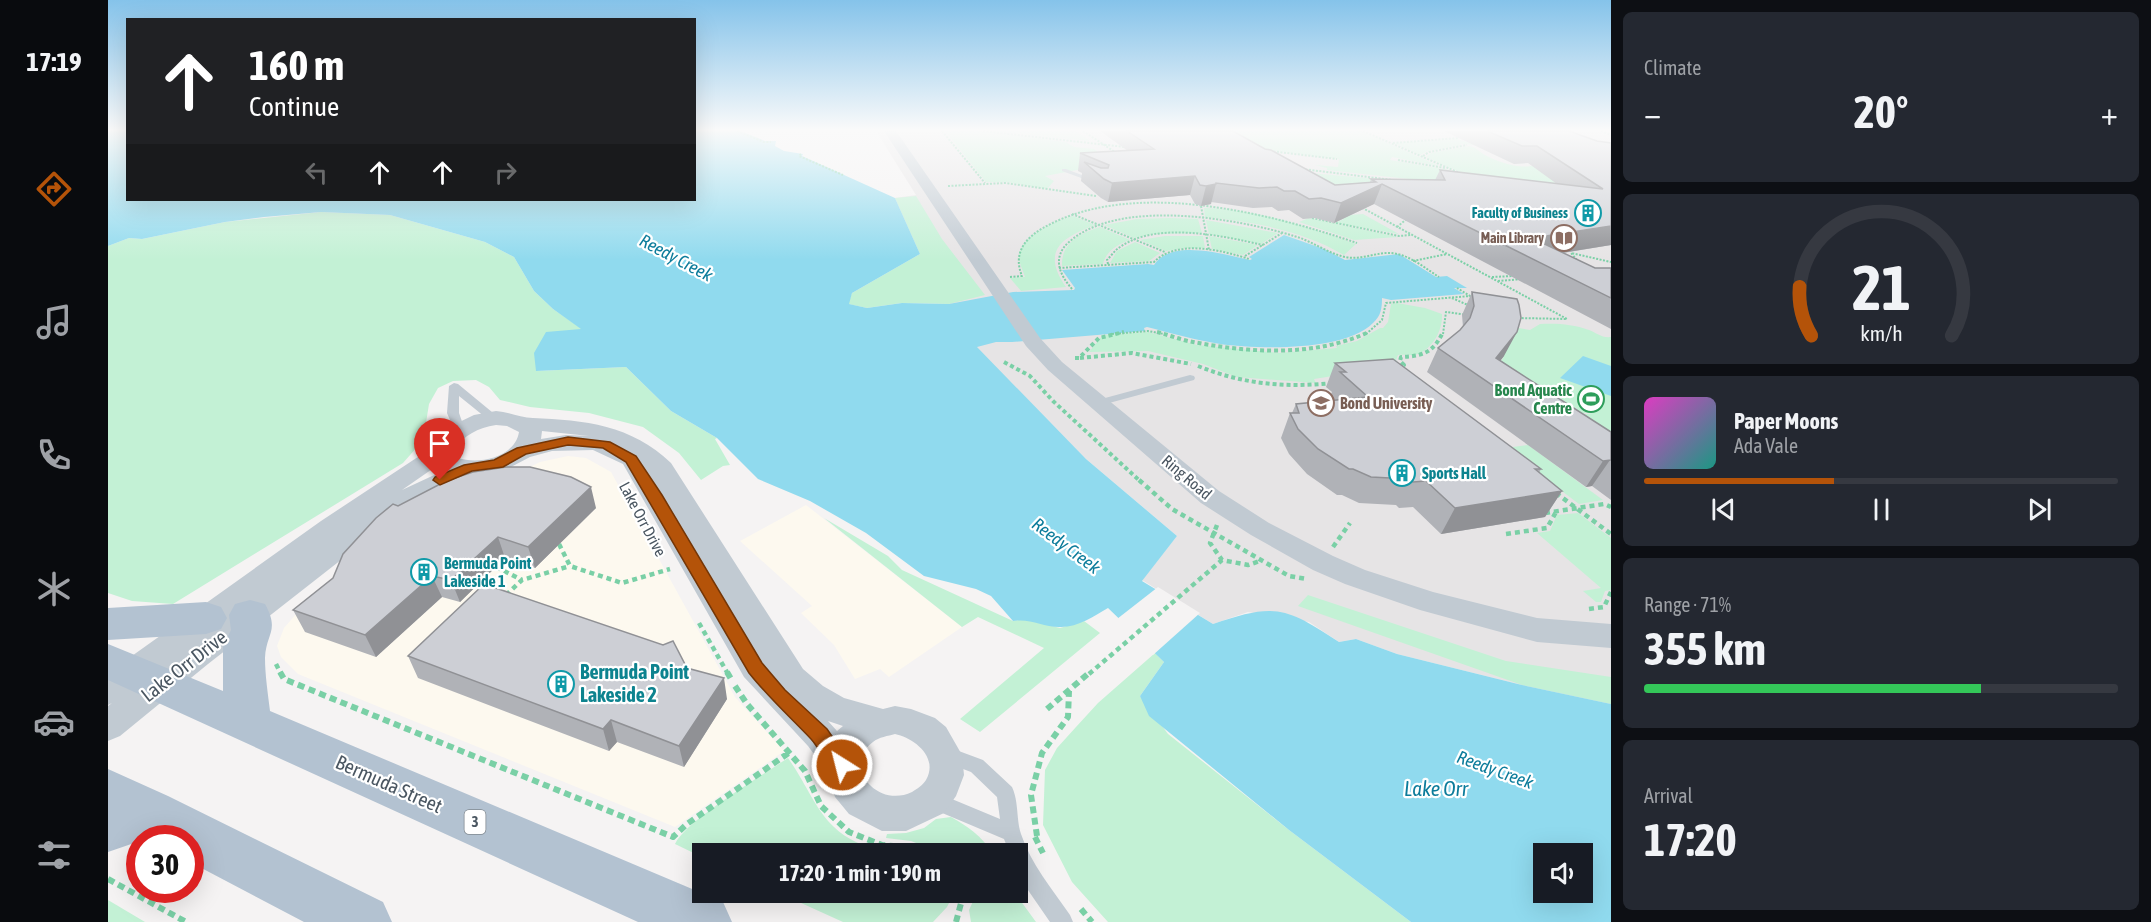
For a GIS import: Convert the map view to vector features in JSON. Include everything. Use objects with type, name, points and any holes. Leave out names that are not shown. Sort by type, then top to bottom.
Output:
[{"type":"main road","points":[[248,721],[243,662],[244,647],[252,630],[250,615]]},
{"type":"main road","points":[[108,624],[118,621],[206,618]]},
{"type":"main road","name":"Bermuda Street","points":[[127,677],[248,721],[703,922]]},
{"type":"main road","points":[[122,811],[363,922]]},
{"type":"street","name":"Ring Road","points":[[921,174],[1002,284],[1033,342],[1055,366],[1224,507],[1285,543],[1344,573],[1430,602],[1537,630],[1611,636]]},
{"type":"street","points":[[494,419],[518,421],[524,438],[555,424],[608,434],[648,454],[662,468],[792,678],[828,708],[880,722]]},
{"type":"street","name":"Lake Orr Drive","points":[[108,726],[127,677],[349,513],[451,441],[482,421],[494,419]]},
{"type":"street","name":"Lake Orr Drive","points":[[127,677],[250,615],[403,500],[469,468],[498,464],[524,438],[556,443],[578,441],[606,445],[632,459],[755,668],[778,695],[820,735],[842,765]]},
{"type":"street","points":[[451,441],[449,462],[469,468]]},
{"type":"street","points":[[895,720],[910,723],[925,730],[937,741],[944,754],[946,779],[933,800],[918,810],[900,814],[883,813],[866,806],[853,795],[844,781],[843,755],[853,738],[860,730],[880,722],[895,720]]},
{"type":"lane","points":[[1075,174],[1101,184]]},
{"type":"lane","points":[[1098,403],[1190,378]]},
{"type":"lane","points":[[451,441],[454,421],[454,386],[494,419]]},
{"type":"lane","points":[[944,754],[976,766],[1006,793],[1011,832],[1028,873],[1063,922]]},
{"type":"lane","points":[[933,800],[958,808],[987,824],[1011,832]]},
{"type":"path","points":[[978,174],[985,183]]},
{"type":"path","points":[[1346,174],[1393,180]]},
{"type":"path","points":[[1462,174],[1471,178]]},
{"type":"path","points":[[947,186],[1005,183],[1096,196]]},
{"type":"path","points":[[1170,197],[1179,204]]},
{"type":"path","points":[[1002,284],[1022,276],[1016,262],[1017,255],[1029,238],[1050,223],[1072,214],[1128,205],[1179,204],[1279,218],[1357,243]]},
{"type":"path","points":[[1201,206],[1209,250]]},
{"type":"path","points":[[1359,206],[1567,319],[1509,319]]},
{"type":"path","points":[[1072,214],[1165,253]]},
{"type":"path","points":[[1397,227],[1412,214]]},
{"type":"path","points":[[1072,289],[1059,268],[1058,257],[1063,247],[1081,233],[1099,225],[1139,218],[1202,218],[1257,226],[1317,244],[1346,257],[1399,254],[1438,277]]},
{"type":"path","points":[[1312,218],[1399,236],[1412,235]]},
{"type":"path","points":[[1245,257],[1283,233]]},
{"type":"path","points":[[1108,264],[1107,260],[1116,249],[1135,240],[1172,234],[1206,235],[1263,245]]},
{"type":"path","points":[[1059,268],[1154,262],[1165,253],[1185,249],[1209,250],[1249,259]]},
{"type":"path","points":[[1583,267],[1571,253],[1611,262]]},
{"type":"path","points":[[1413,261],[1448,254]]},
{"type":"path","points":[[1490,277],[1525,275]]},
{"type":"path","points":[[1498,281],[1532,278]]},
{"type":"path","points":[[1079,358],[1102,336],[1150,331],[1189,341],[1244,349],[1304,349],[1332,345],[1363,335],[1377,327],[1386,314],[1386,303],[1470,296],[1456,288]]},
{"type":"path","points":[[1452,297],[1478,309]]},
{"type":"path","points":[[1392,368],[1404,365],[1400,361],[1401,357],[1418,357],[1434,346],[1446,326],[1446,312],[1468,315]]},
{"type":"path","points":[[1071,358],[1132,353],[1188,362],[1228,377],[1249,381],[1319,385],[1340,382]]},
{"type":"path","points":[[1005,362],[1030,376],[1076,423],[1172,510],[1288,576],[1314,579]]},
{"type":"path","points":[[1550,487],[1611,534]]},
{"type":"path","points":[[1545,513],[1604,504],[1611,507]]},
{"type":"path","points":[[1506,534],[1547,528],[1556,511]]},
{"type":"path","points":[[1337,541],[1350,523]]},
{"type":"path","points":[[1210,543],[1222,560],[1248,565],[1260,561]]},
{"type":"path","points":[[499,602],[522,580],[570,566],[559,544]]},
{"type":"path","name":"Lake Orr Drive","points":[[570,566],[622,583],[671,571],[665,559]]},
{"type":"path","points":[[1047,709],[1222,560]]},
{"type":"path","points":[[496,567],[522,580]]},
{"type":"path","points":[[1589,609],[1604,608],[1611,592]]},
{"type":"path","points":[[273,659],[284,679],[673,837],[687,824],[790,752],[747,704],[718,661],[698,622]]},
{"type":"path","points":[[1037,836],[1031,795],[1042,753],[1068,717],[1069,691]]},
{"type":"path","points":[[108,879],[186,922]]},
{"type":"path","points":[[956,922],[961,903]]},
{"type":"shaded area","name":"Bond University","points":[[903,174],[1611,174],[1611,704],[1397,654],[1356,639],[1339,642],[1309,622],[1248,612],[1213,624],[1142,580],[1177,536],[1086,459],[976,347],[920,254],[895,198],[916,195]]},
{"type":"shaded area","points":[[568,456],[586,458],[611,472],[735,697],[784,751],[675,827],[298,674],[281,657],[277,646],[284,628],[304,605],[522,471],[540,462]]},
{"type":"shaded area","points":[[806,505],[962,627],[889,677],[880,669],[855,679],[834,645],[801,613],[812,606],[740,541]]},
{"type":"green space","points":[[980,174],[1055,174],[1045,176],[1054,181],[1047,189],[1007,182],[986,182]]},
{"type":"green space","points":[[1304,174],[1427,185],[1434,192],[1428,196],[1420,195],[1427,197],[1423,201],[1380,200],[1369,194],[1394,193],[1367,193],[1358,188],[1333,190]]},
{"type":"green space","points":[[1363,174],[1458,174],[1490,188]]},
{"type":"green space","points":[[1464,174],[1545,174],[1557,184],[1496,188]]},
{"type":"green space","points":[[916,196],[942,239],[985,295],[949,304],[902,303],[867,308],[848,304],[852,293],[920,254],[895,198]]},
{"type":"green space","points":[[1204,208],[1262,215],[1356,244],[1344,255],[1295,233],[1277,228],[1205,217]]},
{"type":"green space","points":[[321,212],[390,215],[485,242],[514,257],[534,291],[553,309],[582,329],[536,371],[626,367],[671,411],[717,438],[715,439],[730,465],[723,466],[701,480],[679,453],[643,427],[589,413],[530,407],[500,400],[489,387],[476,380],[453,381],[438,388],[429,404],[425,429],[418,446],[403,463],[173,604],[132,601],[108,593],[108,246],[129,238],[142,239],[225,222]]},
{"type":"green space","points":[[1363,214],[1399,234],[1334,223],[1344,219],[1337,216]]},
{"type":"green space","points":[[1073,216],[1095,225],[1073,235],[1058,247],[1055,264],[1066,287],[1021,291],[1010,278],[1025,277],[1019,259],[1024,244],[1039,231]]},
{"type":"green space","points":[[1309,218],[1398,237],[1354,240],[1299,222]]},
{"type":"green space","points":[[1137,219],[1198,219],[1202,233],[1152,234],[1134,238],[1104,225]]},
{"type":"green space","points":[[1206,220],[1278,233],[1261,244],[1209,234]]},
{"type":"green space","points":[[1100,227],[1130,240],[1113,249],[1103,264],[1062,266],[1068,245],[1085,232]]},
{"type":"green space","points":[[1165,236],[1203,236],[1205,248],[1166,251],[1140,240]]},
{"type":"green space","points":[[1209,236],[1258,245],[1243,255],[1212,249]]},
{"type":"green space","points":[[1135,242],[1160,253],[1149,261],[1110,263],[1117,251]]},
{"type":"green space","points":[[1397,303],[1442,314],[1439,332],[1428,347],[1416,355],[1398,355],[1396,360],[1400,365],[1314,379],[1316,383],[1237,377],[1203,364],[1148,351],[1089,352],[1103,335],[1148,332],[1197,345],[1279,353],[1337,348],[1336,346],[1357,341],[1383,328],[1388,322],[1391,304]]},
{"type":"green space","points":[[1540,324],[1571,325],[1611,337],[1611,449],[1574,416],[1593,413],[1582,413],[1560,399],[1549,400],[1499,365],[1504,356],[1507,326],[1530,330]]},
{"type":"green space","points":[[1528,445],[1603,500],[1579,504],[1505,448]]},
{"type":"green space","points":[[1578,513],[1611,538],[1611,590],[1605,591],[1601,602],[1596,602],[1583,591],[1601,588],[1537,533],[1550,531],[1557,515]]},
{"type":"green space","points":[[824,518],[888,556],[902,570],[1013,621],[1024,619],[1060,628],[1084,621],[1100,633],[980,732],[960,719],[1044,648],[978,617],[962,627]]},
{"type":"green space","points":[[1308,595],[1506,661],[1611,677],[1611,704],[1522,685],[1298,606]]},
{"type":"green space","points":[[1155,653],[1164,662],[1140,696],[1168,734],[1289,830],[1411,922],[1108,922],[1072,882],[1043,825],[1045,770],[1057,748],[1098,703]]},
{"type":"green space","points":[[788,758],[823,814],[833,826],[858,843],[692,843],[692,852],[675,844],[694,823],[744,786]]},
{"type":"green space","points":[[951,817],[974,832],[985,843],[916,843],[886,838],[887,834],[906,833],[924,828],[936,819]]},
{"type":"green space","points":[[108,900],[145,922],[108,922]]},
{"type":"green space","points":[[801,903],[949,903],[933,922],[843,922]]},
{"type":"green space","points":[[972,903],[1022,903],[1036,922],[971,922],[969,910]]},
{"type":"water","name":"Lake Orr","points":[[108,174],[126,174],[126,201],[696,201],[696,174],[842,174],[895,198],[920,254],[852,293],[849,304],[867,308],[902,303],[949,304],[1013,292],[1074,290],[1075,288],[1062,270],[1154,265],[1162,257],[1185,250],[1213,252],[1250,260],[1252,259],[1249,257],[1284,235],[1324,249],[1345,260],[1399,254],[1436,277],[1447,276],[1467,288],[1454,288],[1464,294],[1391,300],[1382,298],[1378,318],[1373,323],[1360,332],[1322,344],[1256,347],[1220,344],[1147,327],[1144,328],[1145,331],[996,342],[977,347],[1086,459],[1177,536],[1142,581],[1213,624],[1251,613],[1279,612],[1305,621],[1339,642],[1356,639],[1397,654],[1611,704],[1611,922],[1411,922],[1289,830],[1149,716],[1140,696],[1164,662],[1108,608],[1085,621],[1066,627],[1013,621],[991,596],[976,589],[924,576],[866,533],[810,501],[758,479],[717,438],[671,411],[626,367],[536,371],[534,353],[546,332],[581,329],[553,309],[534,291],[514,257],[485,242],[390,215],[321,212],[225,222],[142,239],[129,238],[108,246]]},
{"type":"water","points":[[1583,356],[1611,366],[1611,396],[1560,378]]},
{"type":"pier","points":[[1158,587],[1200,613],[1153,655],[1117,619]]},
{"type":"building","points":[[1098,174],[1315,174],[1335,185],[1376,182],[1371,179],[1445,180],[1442,174],[1475,174],[1603,189],[1580,174],[1611,174],[1611,226],[1532,238],[1595,268],[1611,268],[1611,298],[1382,184],[1341,203],[1321,198],[1309,199],[1295,191],[1284,191],[1277,187],[1259,188],[1216,183],[1200,185],[1195,176],[1112,183]]},
{"type":"building","points":[[1472,292],[1517,299],[1521,318],[1517,332],[1496,358],[1611,432],[1611,460],[1603,461],[1438,348],[1460,330],[1470,318],[1474,306]]},
{"type":"building","points":[[1393,359],[1541,469],[1535,469],[1562,491],[1455,508],[1426,481],[1413,482],[1409,479],[1371,477],[1349,469],[1318,449],[1298,429],[1290,413],[1299,413],[1296,404],[1368,397],[1340,372],[1346,372],[1335,363]]},
{"type":"building","name":"Bermuda Point Lakeside 1","points":[[506,467],[530,467],[571,477],[591,487],[528,547],[498,537],[451,580],[432,576],[365,635],[293,610],[333,578],[343,554],[376,518],[393,504],[398,506],[446,481],[473,472]]},
{"type":"building","name":"Bermuda Point Lakeside 2","points":[[484,584],[663,645],[673,641],[687,668],[724,678],[679,746],[611,720],[603,729],[408,656]]},
{"type":"place","name":"Faculty of Business","points":[[1588,213]]},
{"type":"place","name":"Main Library","points":[[1564,238]]},
{"type":"place","name":"Bond Aquatic Centre","points":[[1591,399]]},
{"type":"place","name":"Bond University","points":[[1321,403]]},
{"type":"place","name":"Sports Hall","points":[[1402,473]]},
{"type":"place","name":"Bermuda Point Lakeside 1","points":[[424,572]]},
{"type":"place","name":"Bermuda Point Lakeside 2","points":[[561,684]]},
{"type":"route","points":[[440,480],[469,468],[498,464],[522,451],[568,441],[606,445],[632,459],[755,668],[778,695],[820,735],[842,765]]},
{"type":"water label","name":"Reedy Creek","points":[[676,258]]},
{"type":"water label","name":"Reedy Creek","points":[[1066,546]]},
{"type":"water label","name":"Reedy Creek","points":[[1495,770]]}]
